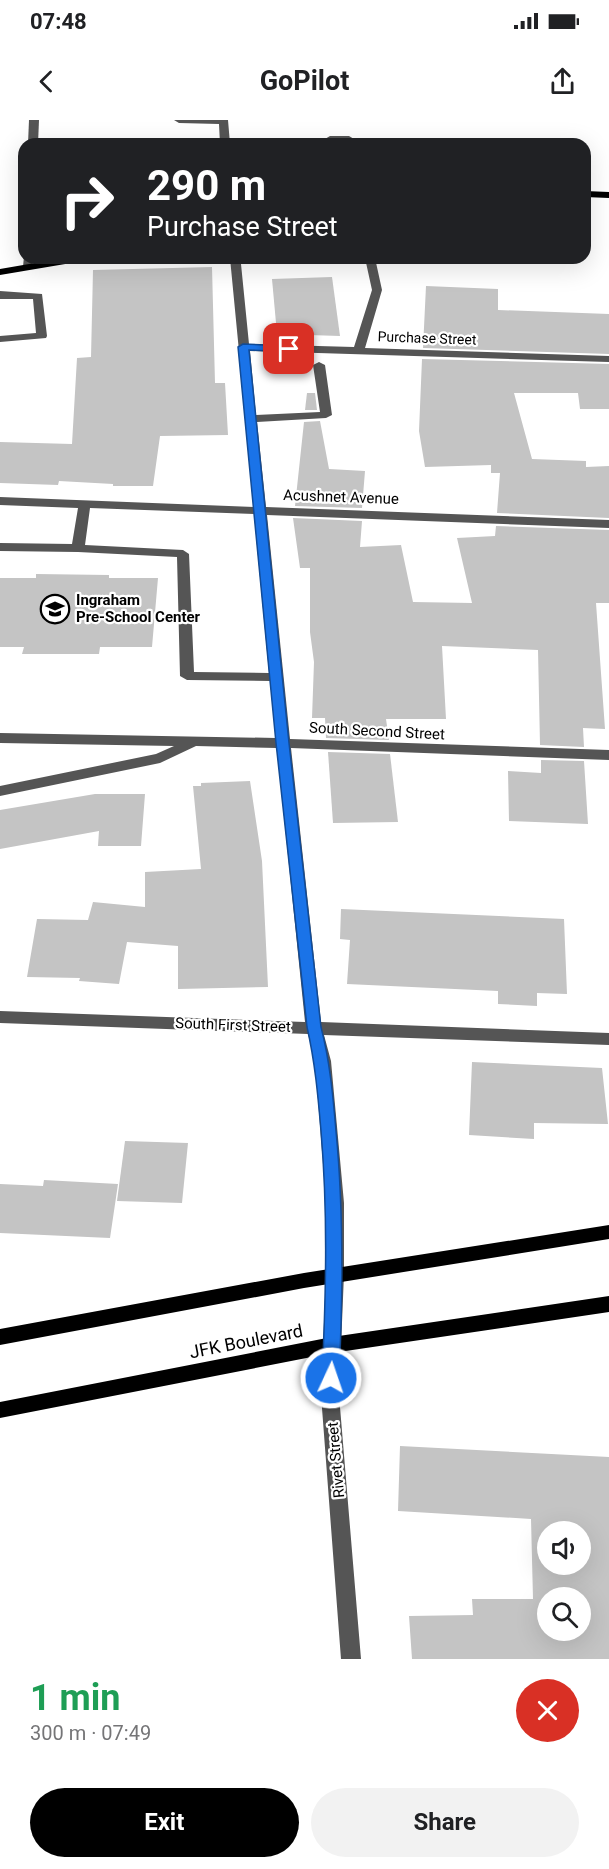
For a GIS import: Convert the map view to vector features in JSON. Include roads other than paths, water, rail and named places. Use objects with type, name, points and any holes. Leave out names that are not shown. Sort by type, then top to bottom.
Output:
[{"type":"main road","points":[[591,195],[609,195]]},
{"type":"main road","points":[[0,272],[25,264]]},
{"type":"main road","points":[[0,1336],[210,1295],[433,1257],[609,1232]]},
{"type":"main road","name":"JFK Boulevard","points":[[0,1410],[332,1345],[609,1304]]},
{"type":"street","points":[[33,138],[34,120]]},
{"type":"street","points":[[179,120],[223,120],[224,138]]},
{"type":"street","name":"Rivet Street","points":[[235,264],[276,677],[314,1027],[323,1061],[335,1203],[335,1274],[330,1395],[351,1659]]},
{"type":"street","points":[[358,351],[376,290],[371,264]]},
{"type":"street","points":[[0,295],[38,296],[42,336],[0,339]]},
{"type":"street","name":"Purchase Street","points":[[243,347],[609,359]]},
{"type":"street","points":[[250,418],[326,415],[319,365]]},
{"type":"street","name":"Acushnet Avenue","points":[[0,501],[609,524]]},
{"type":"street","points":[[78,549],[85,504]]},
{"type":"street","points":[[0,547],[183,554],[187,676],[276,677]]},
{"type":"street","name":"South Second Street","points":[[0,738],[283,743],[609,755]]},
{"type":"street","points":[[0,791],[160,758],[195,741]]},
{"type":"street","name":"South First Street","points":[[0,1017],[314,1027],[609,1040]]},
{"type":"place","name":"Ingraham Pre-School Center","points":[[55,609]]}]
